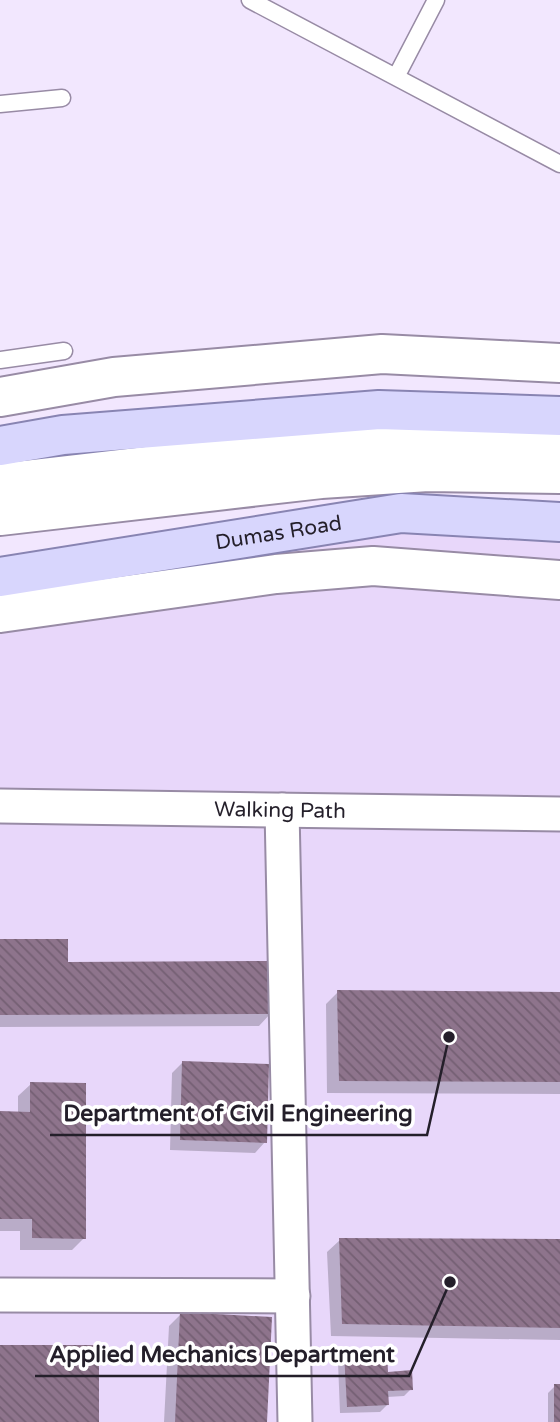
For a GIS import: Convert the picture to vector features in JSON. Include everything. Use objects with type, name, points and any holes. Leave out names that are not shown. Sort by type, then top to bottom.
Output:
[{"type":"main road","points":[[0,446],[63,435],[379,410],[560,416]]},
{"type":"main road","name":"Dumas Road","points":[[0,577],[401,513],[560,522]]},
{"type":"street","points":[[0,397],[114,377],[382,354],[560,363]]},
{"type":"street","points":[[0,483],[293,449],[452,442],[560,444]]},
{"type":"street","points":[[0,516],[321,479],[428,472],[560,474]]},
{"type":"street","points":[[0,613],[160,589],[373,566],[560,580]]},
{"type":"street","name":"Walking Path","points":[[0,806],[560,814]]},
{"type":"street","points":[[282,810],[295,1422]]},
{"type":"street","points":[[0,1295],[293,1296]]},
{"type":"lane","points":[[250,0],[558,159]]},
{"type":"lane","points":[[396,77],[436,0]]},
{"type":"lane","points":[[0,104],[62,98]]},
{"type":"lane","points":[[0,360],[64,351]]},
{"type":"shaded area","points":[[401,527],[560,536],[560,1422],[0,1422],[0,575]]},
{"type":"building","points":[[0,939],[68,939],[68,962],[272,961],[273,1014],[0,1015]]},
{"type":"building","points":[[337,990],[560,992],[560,1082],[339,1081]]},
{"type":"building","points":[[182,1061],[269,1064],[267,1143],[180,1140]]},
{"type":"building","points":[[30,1082],[86,1083],[86,1239],[32,1238],[32,1219],[0,1219],[0,1111],[30,1112]]},
{"type":"building","points":[[339,1238],[560,1239],[560,1328],[342,1324]]},
{"type":"building","points":[[180,1312],[272,1317],[267,1422],[175,1422]]},
{"type":"building","points":[[0,1345],[99,1345],[99,1422],[0,1422]]},
{"type":"building","points":[[387,1351],[388,1372],[412,1370],[413,1390],[388,1391],[389,1405],[347,1407],[344,1353]]},
{"type":"building","points":[[554,1384],[560,1384],[560,1422],[554,1422]]},
{"type":"place","name":"Department of Civil Engineering","points":[[449,1037]]},
{"type":"place","name":"Applied Mechanics Department","points":[[450,1282]]}]
